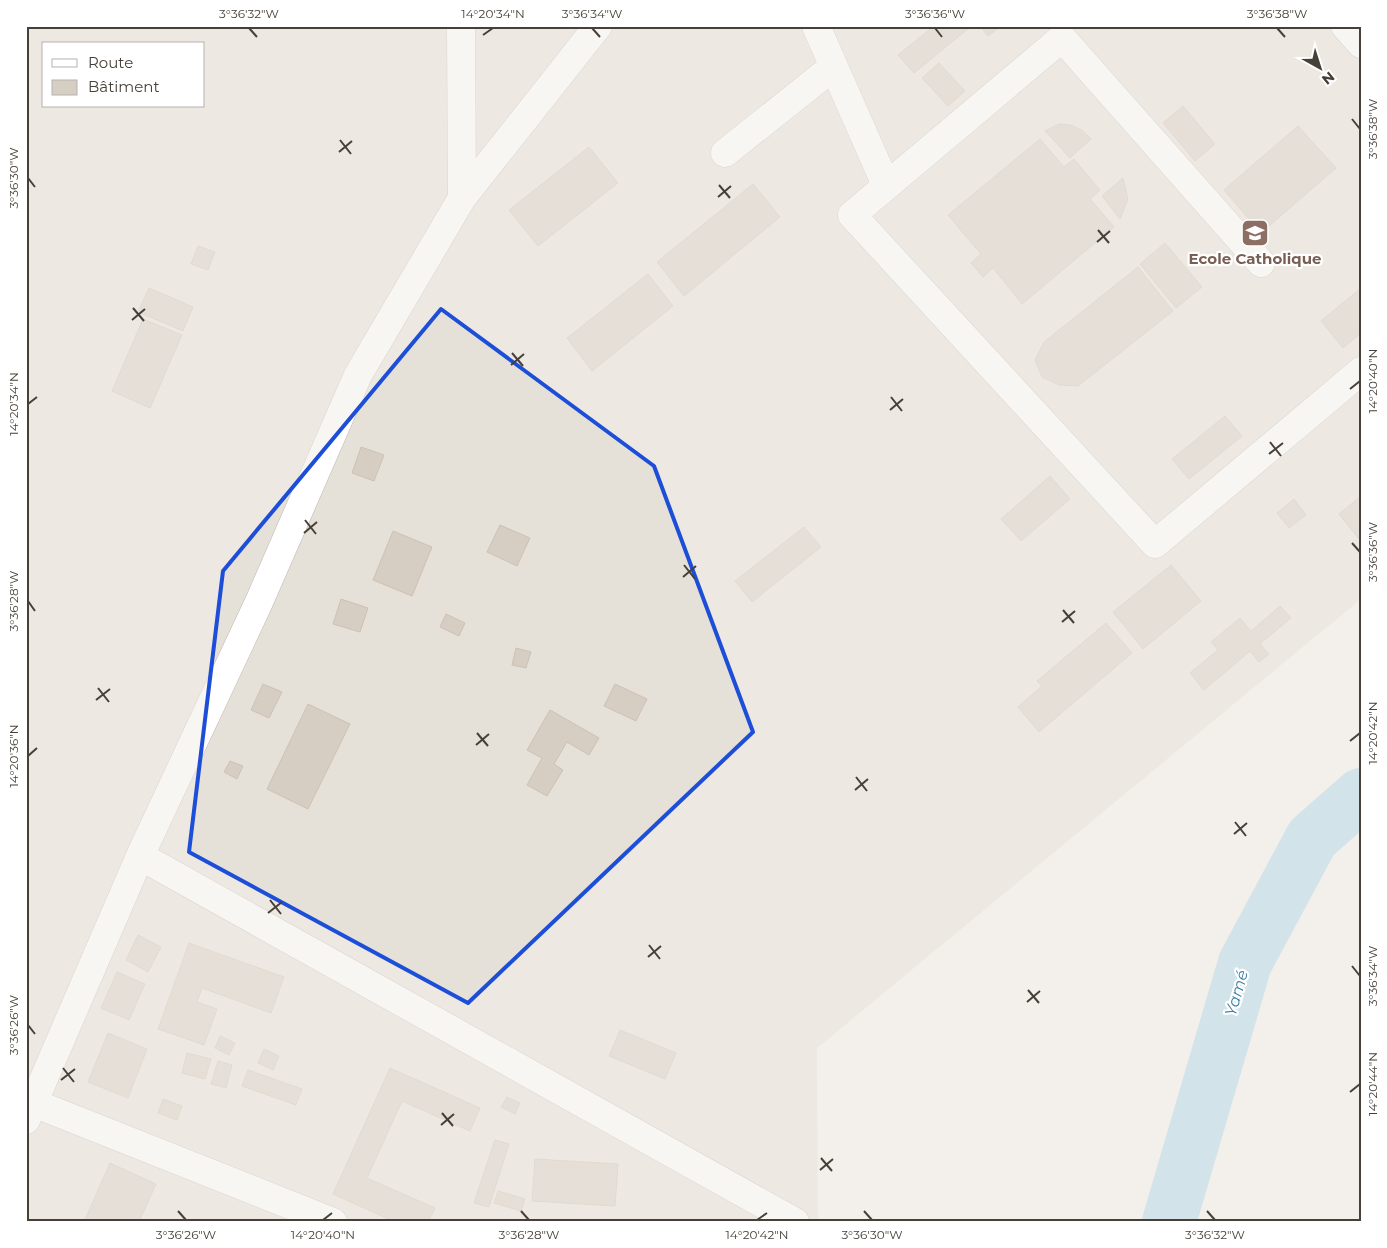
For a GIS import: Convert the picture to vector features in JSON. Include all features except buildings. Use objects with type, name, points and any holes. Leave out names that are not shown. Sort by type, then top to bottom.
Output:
[{"type":"street","points":[[461,26],[462,198]]},
{"type":"street","points":[[333,1222],[28,1107],[140,856],[260,602],[358,375],[462,198],[598,26]]},
{"type":"street","points":[[816,26],[886,185]]},
{"type":"street","points":[[1345,26],[1361,44]]},
{"type":"street","points":[[1261,262],[1062,38],[852,215],[1155,544],[1361,371]]},
{"type":"street","points":[[725,153],[833,67]]},
{"type":"street","points":[[140,856],[795,1222]]},
{"type":"highlighted area","points":[[441,309],[654,466],[753,732],[468,1003],[189,852],[223,571]]},
{"type":"shaded area","points":[[26,26],[1361,26],[1361,599],[817,1048],[818,1222],[26,1222]]},
{"type":"waterway","name":"Yamé","points":[[1169,1222],[1245,963],[1312,838],[1361,795]]},
{"type":"place","name":"Ecole Catholique","points":[[1255,233]]}]
